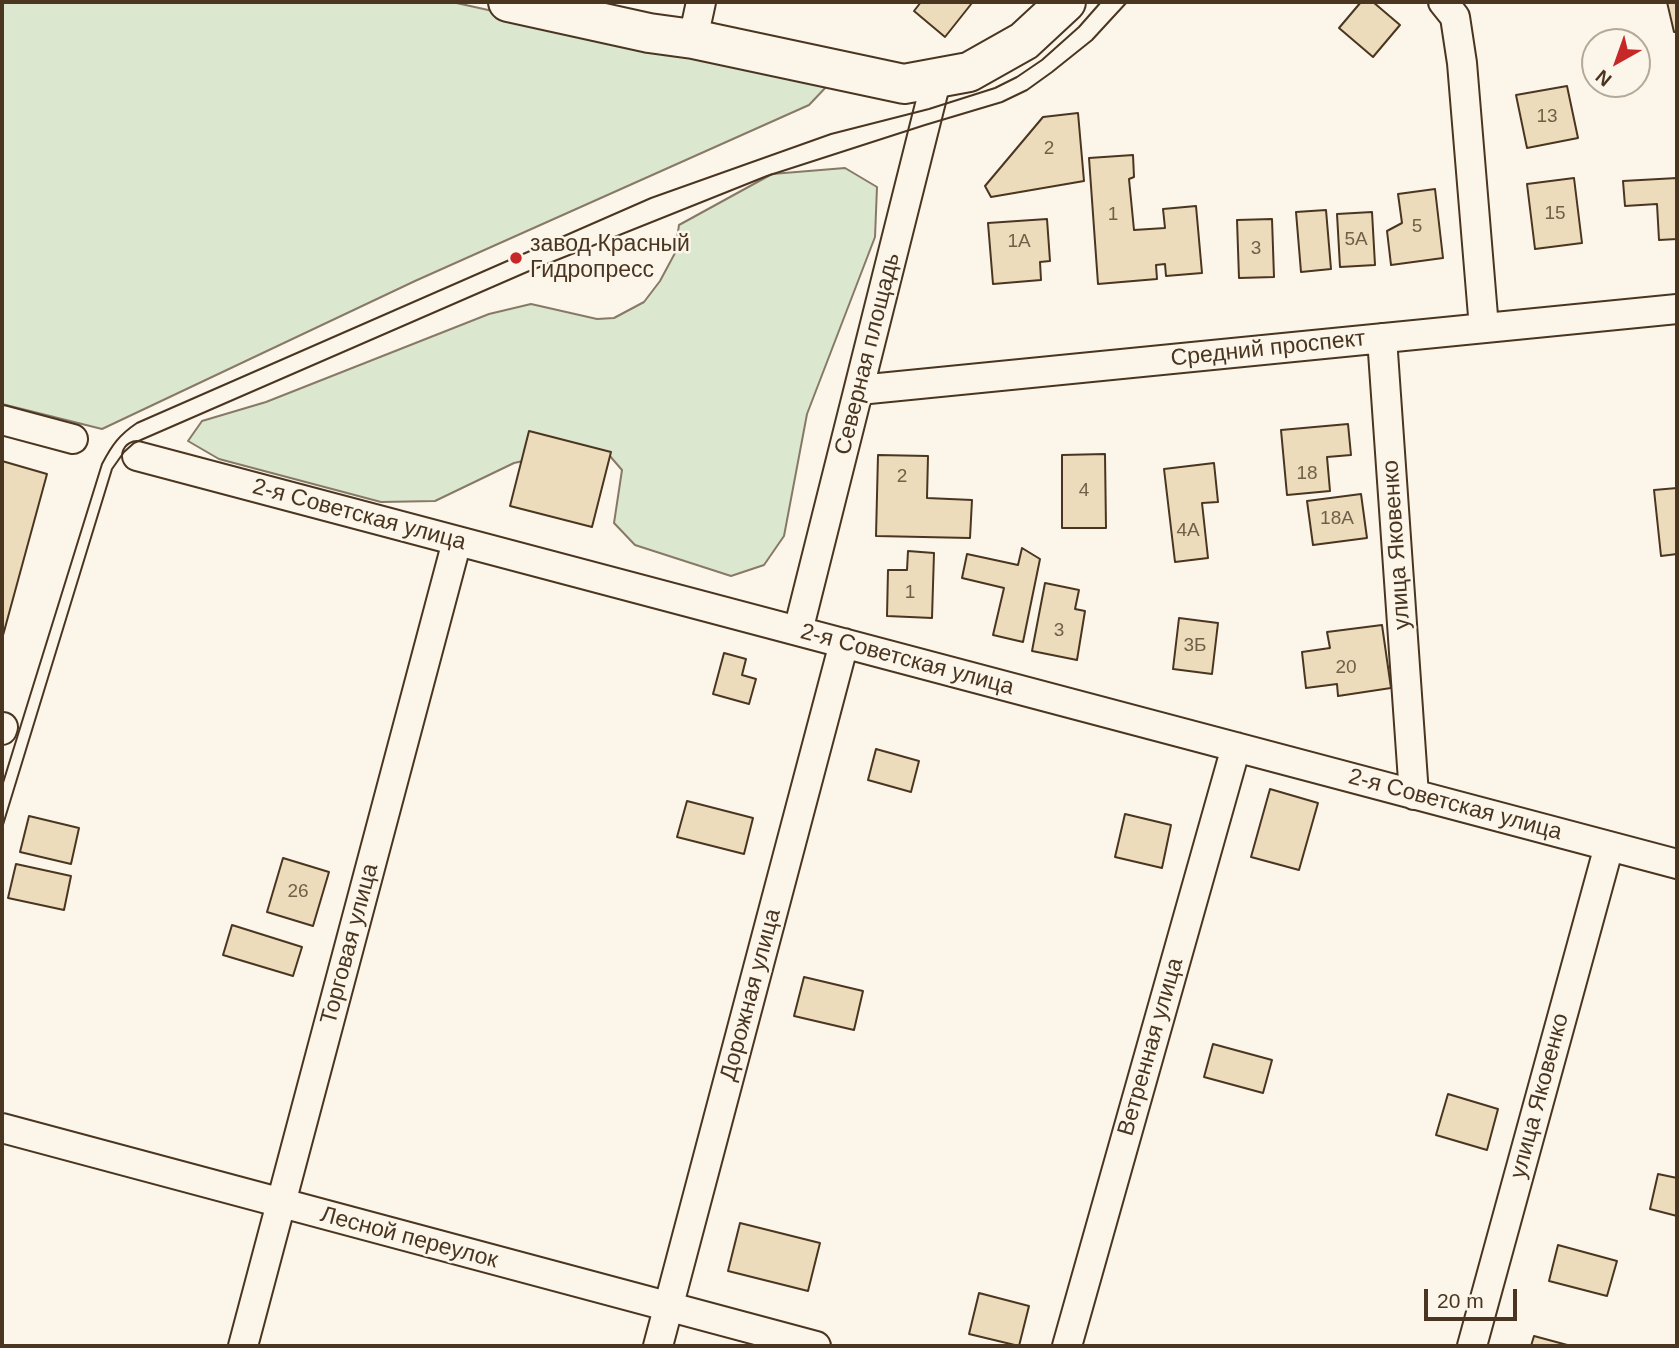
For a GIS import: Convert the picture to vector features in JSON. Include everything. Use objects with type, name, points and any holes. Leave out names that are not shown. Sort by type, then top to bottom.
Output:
[{"type":"main road","points":[[508,2],[649,33],[693,39],[904,83],[969,72],[1024,41],[1064,4]]},
{"type":"street","points":[[693,39],[701,2]]},
{"type":"street","points":[[1443,2],[1455,17],[1462,63],[1484,328]]},
{"type":"street","name":"Северная площадь","points":[[798,631],[937,78]]},
{"type":"street","name":"Средний проспект","points":[[859,390],[1677,309]]},
{"type":"street","name":"улица Яковенко","points":[[1382,338],[1414,794]]},
{"type":"street","points":[[2,420],[73,439]]},
{"type":"street","name":"2-я Советская улица","points":[[136,456],[1677,864]]},
{"type":"street","name":"Торговая улица","points":[[243,1346],[457,541]]},
{"type":"street","name":"Дорожная улица","points":[[658,1346],[844,643]]},
{"type":"street","name":"Ветренная улица","points":[[1067,1346],[1236,747]]},
{"type":"street","name":"улица Яковенко","points":[[1472,1346],[1609,846]]},
{"type":"street","name":"Лесной переулок","points":[[2,1128],[816,1346]]},
{"type":"green space","points":[[2,2],[452,2],[828,85],[809,105],[415,281],[102,429],[2,404]]},
{"type":"green space","points":[[845,168],[877,187],[875,237],[807,414],[784,536],[764,565],[731,576],[635,545],[614,523],[622,470],[609,455],[568,451],[514,463],[435,501],[381,502],[219,459],[188,441],[202,421],[266,402],[489,314],[531,304],[597,319],[614,318],[644,302],[660,281],[675,253],[679,225],[772,174]]},
{"type":"building","points":[[921,2],[972,3],[945,37],[914,11]]},
{"type":"building","points":[[1361,2],[1373,2],[1400,25],[1373,57],[1339,28]]},
{"type":"building","points":[[1667,2],[1677,2],[1677,32],[1674,32]]},
{"type":"building","points":[[1567,86],[1578,138],[1527,148],[1516,95]]},
{"type":"building","points":[[1078,113],[1084,181],[991,197],[985,186],[1043,117]]},
{"type":"building","points":[[1133,155],[1134,177],[1129,179],[1134,230],[1165,228],[1163,209],[1196,206],[1202,273],[1166,276],[1165,264],[1156,265],[1157,279],[1098,284],[1089,158]]},
{"type":"building","points":[[1574,178],[1582,243],[1535,249],[1527,184]]},
{"type":"building","points":[[1677,178],[1677,239],[1659,240],[1657,204],[1625,206],[1623,181]]},
{"type":"building","points":[[1435,189],[1443,258],[1391,265],[1387,231],[1402,223],[1398,194]]},
{"type":"building","points":[[1326,210],[1331,269],[1301,272],[1296,212]]},
{"type":"building","points":[[1372,212],[1375,265],[1340,267],[1337,214]]},
{"type":"building","points":[[1047,219],[1050,261],[1040,262],[1041,280],[993,284],[988,223]]},
{"type":"building","points":[[1272,219],[1274,277],[1239,278],[1237,220]]},
{"type":"building","points":[[1348,424],[1351,455],[1327,457],[1330,491],[1287,495],[1281,430]]},
{"type":"building","points":[[529,431],[611,452],[592,527],[510,506]]},
{"type":"building","points":[[1105,454],[1106,528],[1062,528],[1062,455]]},
{"type":"building","points":[[878,455],[928,456],[927,498],[972,500],[970,538],[876,536]]},
{"type":"building","points":[[2,461],[47,474],[2,639]]},
{"type":"building","points":[[1214,463],[1218,502],[1202,503],[1208,558],[1175,562],[1164,469]]},
{"type":"building","points":[[1677,488],[1677,554],[1661,556],[1654,490]]},
{"type":"building","points":[[1361,494],[1367,538],[1313,545],[1307,501]]},
{"type":"building","points":[[1022,548],[1040,559],[1023,642],[993,635],[1004,588],[962,578],[967,554],[1018,565]]},
{"type":"building","points":[[908,551],[934,553],[932,618],[887,616],[888,570],[907,570]]},
{"type":"building","points":[[1045,583],[1079,590],[1075,609],[1085,611],[1077,660],[1032,651]]},
{"type":"building","points":[[1179,618],[1218,623],[1212,674],[1173,669]]},
{"type":"building","points":[[1382,625],[1391,688],[1338,696],[1337,684],[1306,688],[1302,652],[1330,648],[1327,632]]},
{"type":"building","points":[[724,653],[746,659],[742,675],[756,679],[749,704],[713,694]]},
{"type":"building","points":[[876,749],[919,761],[911,792],[868,780]]},
{"type":"building","points":[[1270,789],[1318,803],[1299,870],[1251,857]]},
{"type":"building","points":[[687,801],[753,818],[744,854],[677,837]]},
{"type":"building","points":[[1125,814],[1171,825],[1162,868],[1115,857]]},
{"type":"building","points":[[29,816],[79,828],[71,864],[20,852]]},
{"type":"building","points":[[283,858],[329,872],[313,926],[267,912]]},
{"type":"building","points":[[16,864],[71,876],[64,910],[8,898]]},
{"type":"building","points":[[232,925],[302,947],[293,976],[223,955]]},
{"type":"building","points":[[804,977],[863,991],[854,1030],[794,1016]]},
{"type":"building","points":[[1213,1044],[1272,1060],[1263,1093],[1204,1077]]},
{"type":"building","points":[[1448,1094],[1498,1109],[1487,1150],[1436,1135]]},
{"type":"building","points":[[1658,1174],[1677,1178],[1677,1216],[1650,1209]]},
{"type":"building","points":[[740,1223],[820,1243],[808,1291],[728,1271]]},
{"type":"building","points":[[1558,1245],[1617,1261],[1607,1296],[1549,1281]]},
{"type":"building","points":[[979,1293],[1029,1306],[1019,1346],[969,1334]]},
{"type":"building","points":[[1534,1336],[1571,1346],[1531,1346]]},
{"type":"tram line","points":[[2,786],[102,464],[116,441],[131,427],[651,198],[831,134],[929,109],[995,88],[1042,60],[1079,27],[1101,2]]},
{"type":"tram line","points":[[2,828],[112,469],[134,443],[527,272],[767,176],[1002,102],[1027,90],[1052,72],[1092,40],[1127,2]]},
{"type":"place","name":"завод Красный Гидропресс","points":[[516,258]]}]
